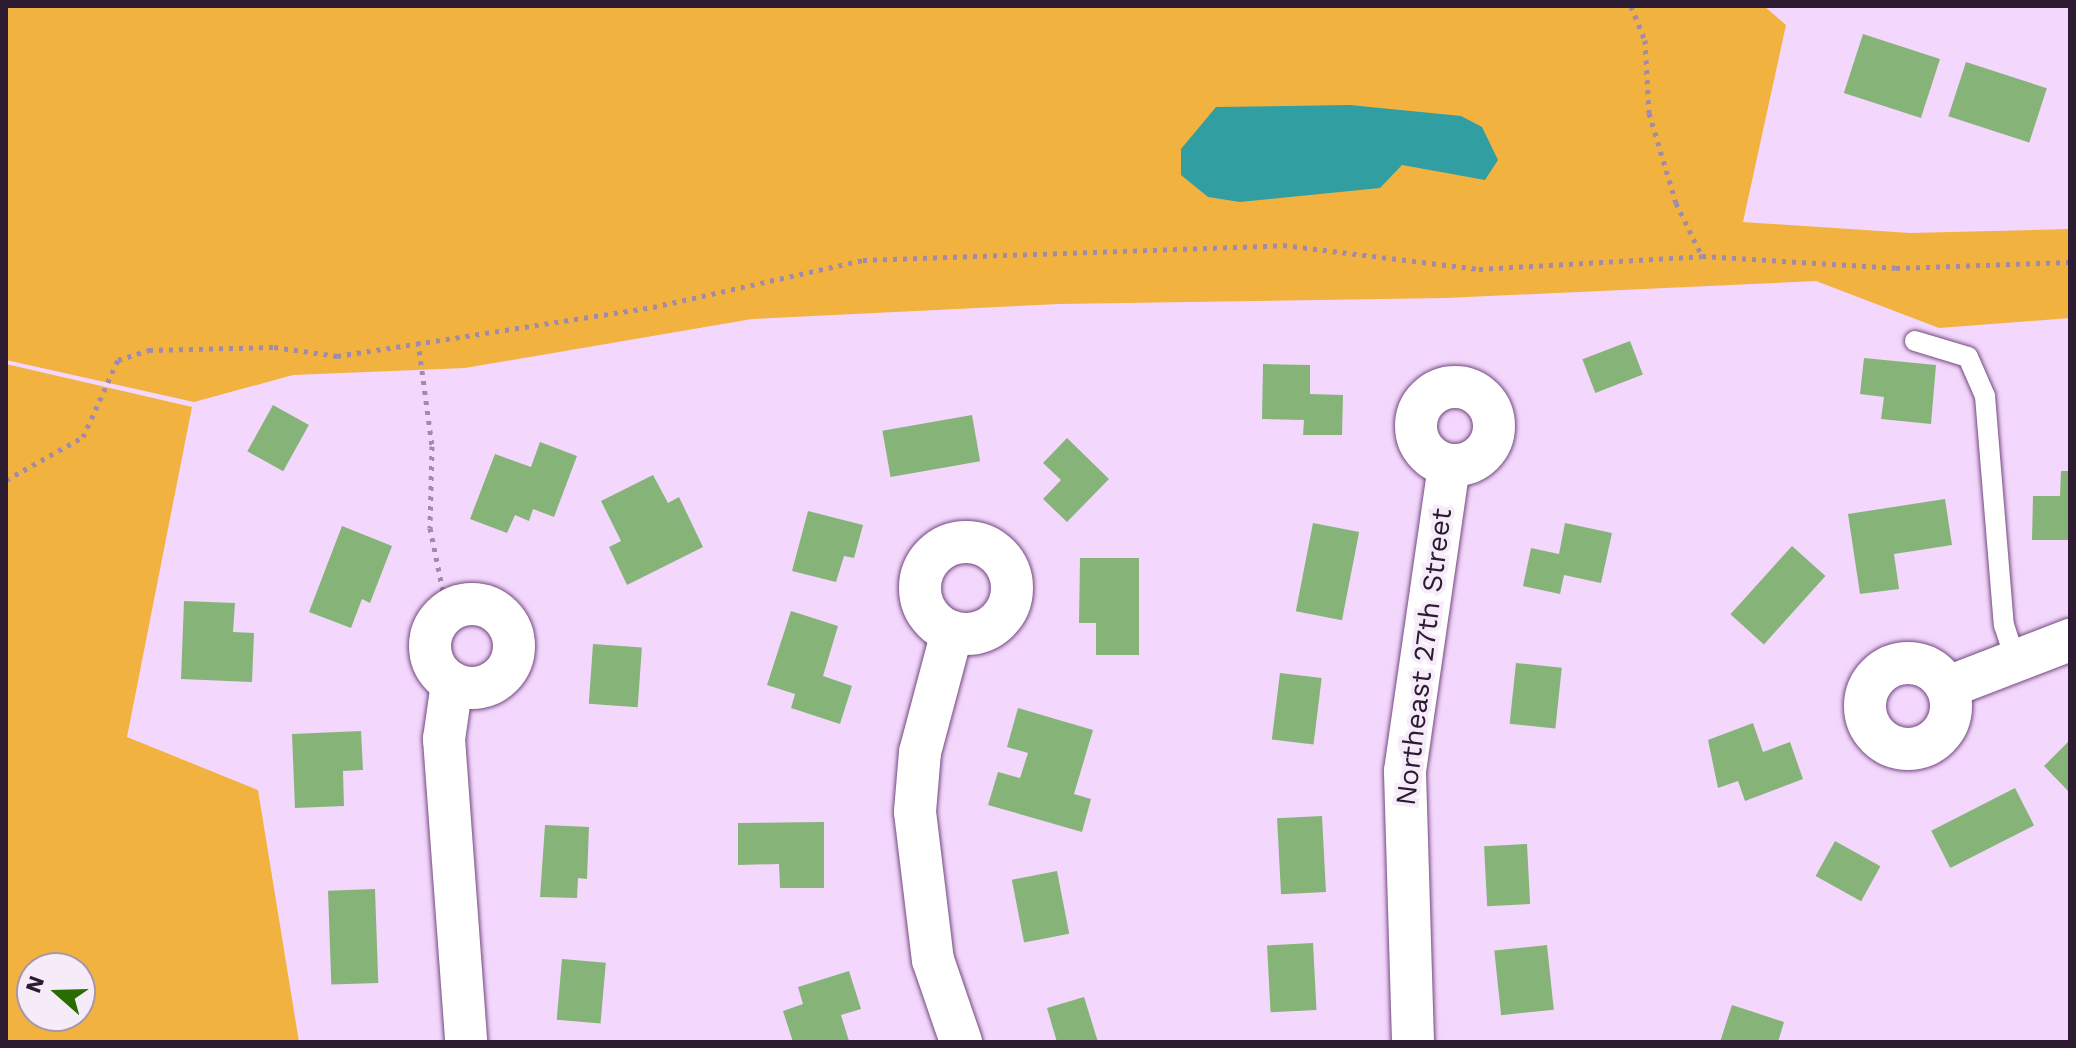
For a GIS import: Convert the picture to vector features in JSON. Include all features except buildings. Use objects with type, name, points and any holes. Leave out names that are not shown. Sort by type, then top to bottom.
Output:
[{"type":"street","name":"Northeast 27th Street","points":[[1413,1042],[1405,771],[1449,465]]},
{"type":"street","points":[[452,683],[479,687],[503,675],[513,636],[487,606],[447,611],[429,648],[452,683],[444,739],[466,1042]]},
{"type":"street","points":[[952,632],[920,752],[915,812],[933,960],[961,1042]]},
{"type":"street","points":[[1948,687],[2014,656],[2070,640]]},
{"type":"lane","points":[[1915,341],[1968,357],[1985,396],[2004,625],[2014,656]]},
{"type":"path","points":[[1631,6],[1645,40],[1649,113],[1676,203],[1702,256]]},
{"type":"path","points":[[6,480],[83,437],[118,360],[149,350],[259,347],[337,356],[697,299],[863,260],[1283,245],[1479,269],[1702,256],[1896,268],[2070,262]]},
{"type":"path","points":[[418,341],[432,446],[430,528],[447,611]]},
{"type":"shaded area","points":[[6,6],[1764,6],[1786,25],[1743,222],[1910,233],[2070,229],[2070,318],[1939,328],[1816,281],[1446,298],[1059,304],[752,319],[465,368],[293,375],[194,402],[6,360]]},
{"type":"shaded area","points":[[1350,105],[1461,116],[1482,127],[1498,160],[1485,180],[1402,165],[1380,188],[1240,202],[1208,197],[1181,175],[1181,149],[1216,107]]},
{"type":"shaded area","points":[[6,364],[192,407],[127,737],[258,790],[299,1042],[6,1042]]}]
